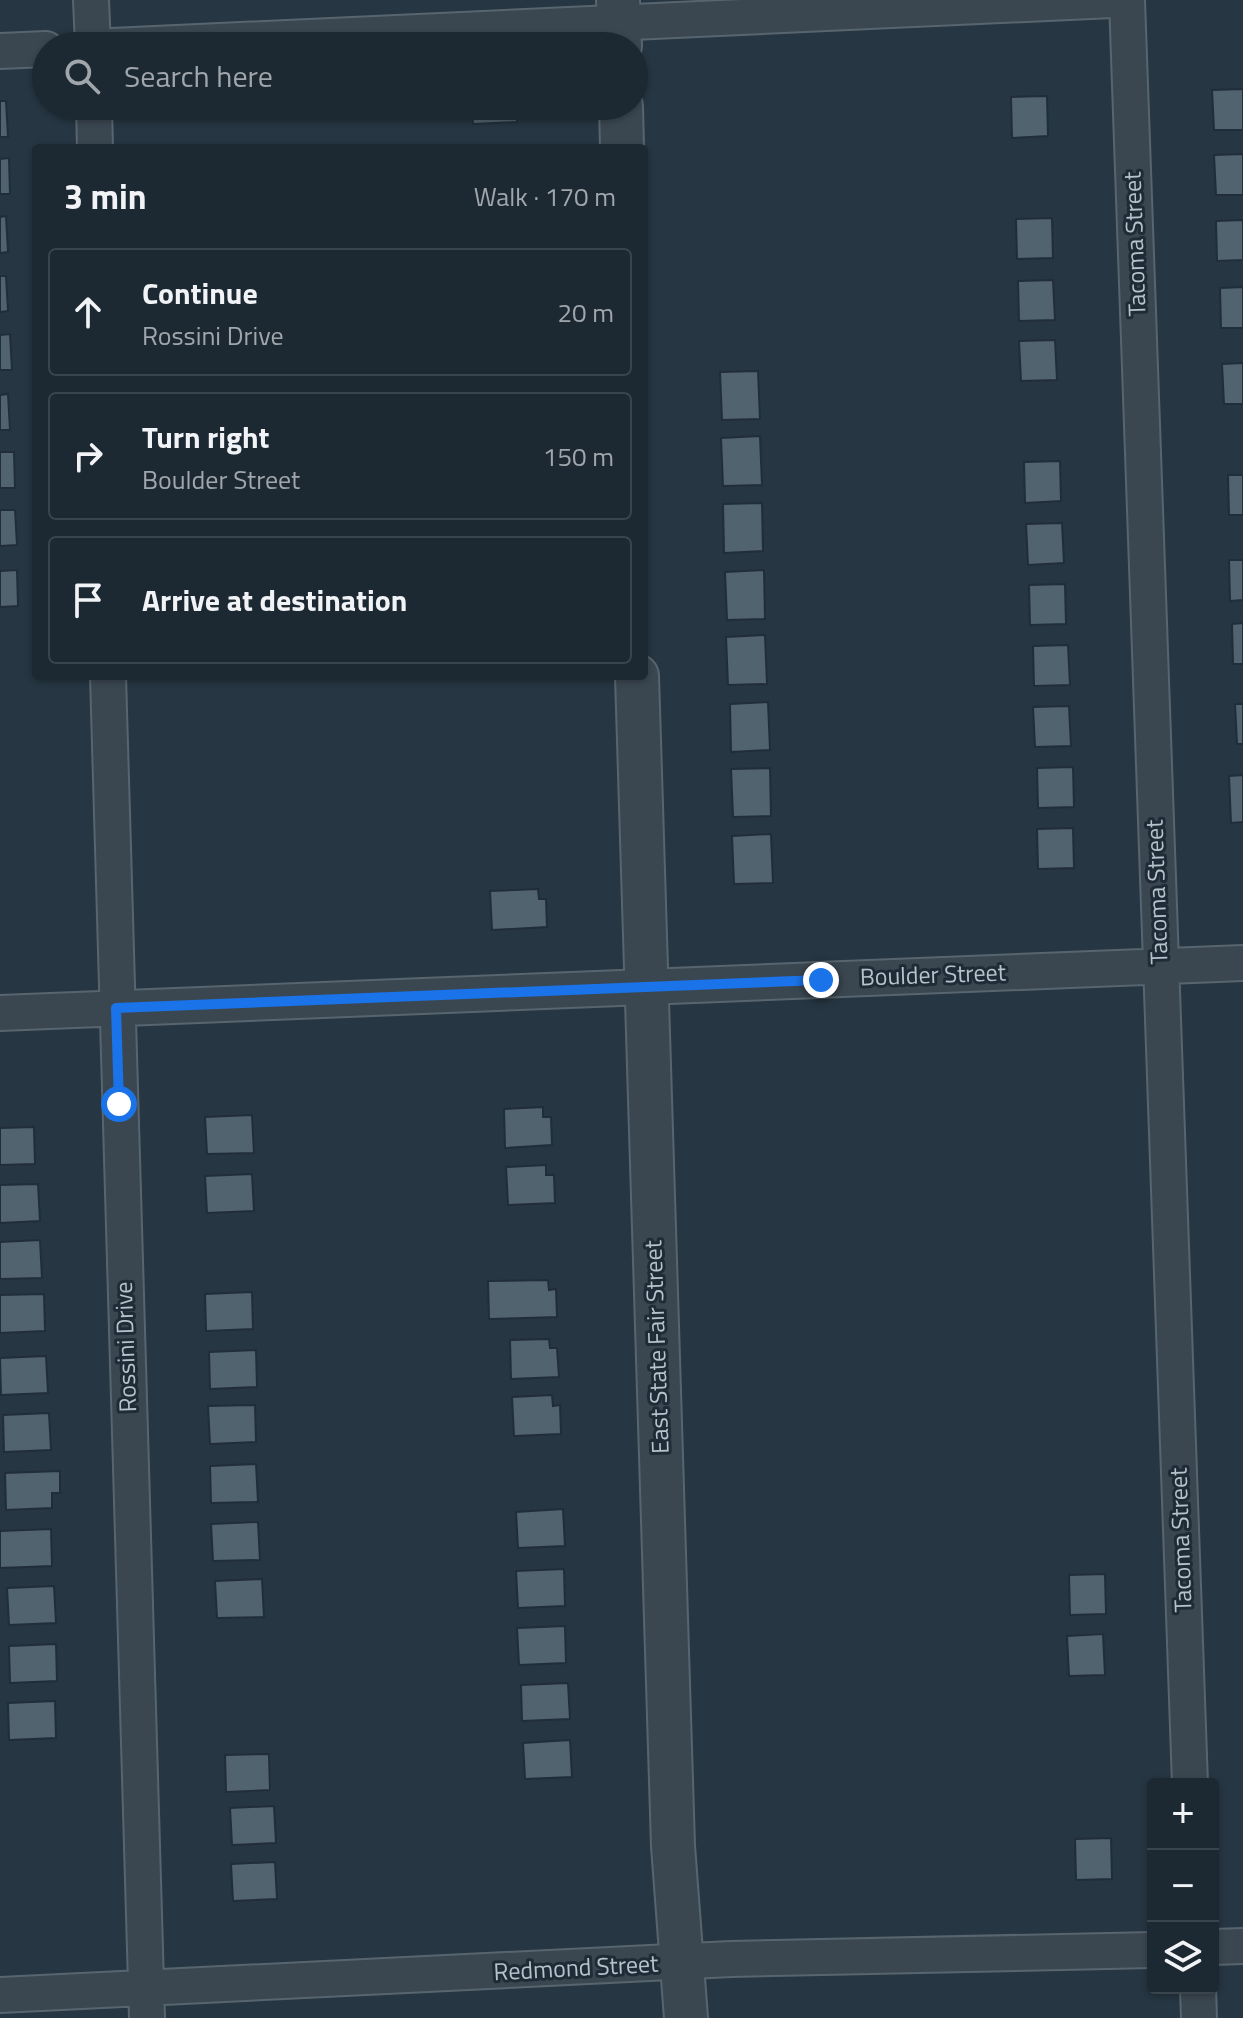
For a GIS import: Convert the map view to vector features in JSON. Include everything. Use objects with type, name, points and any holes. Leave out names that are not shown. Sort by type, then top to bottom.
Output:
[{"type":"street","points":[[91,0],[92,32]]},
{"type":"street","points":[[408,32],[1112,0]]},
{"type":"street","name":"Tacoma Street","points":[[1127,0],[1190,1778]]},
{"type":"street","points":[[0,51],[32,50]]},
{"type":"street","points":[[94,120],[95,144]]},
{"type":"street","points":[[621,120],[622,144]]},
{"type":"street","name":"Rossini Drive","points":[[108,680],[146,2003]]},
{"type":"street","name":"East State Fair Street","points":[[637,680],[673,1846],[686,2018]]},
{"type":"street","name":"Boulder Street","points":[[0,1013],[1243,963]]},
{"type":"street","points":[[1219,1947],[1243,1946]]},
{"type":"street","name":"Redmond Street","points":[[0,1995],[146,2003],[683,1963],[1147,1950]]},
{"type":"street","points":[[1198,1994],[1199,2018]]},
{"type":"building","points":[[1243,89],[1243,130],[1214,130],[1212,90]]},
{"type":"building","points":[[1047,96],[1048,136],[1012,138],[1011,97]]},
{"type":"building","points":[[0,101],[6,101],[8,137],[0,137]]},
{"type":"building","points":[[473,120],[517,120],[517,122],[473,124]]},
{"type":"building","points":[[1243,154],[1243,195],[1216,195],[1214,155]]},
{"type":"building","points":[[9,158],[10,194],[0,194],[0,159]]},
{"type":"building","points":[[6,216],[8,252],[0,253],[0,217]]},
{"type":"building","points":[[1052,218],[1053,258],[1017,259],[1016,219]]},
{"type":"building","points":[[1243,220],[1243,260],[1217,261],[1216,221]]},
{"type":"building","points":[[0,276],[6,276],[8,311],[0,312]]},
{"type":"building","points":[[1053,280],[1055,320],[1019,321],[1018,281]]},
{"type":"building","points":[[1243,287],[1243,328],[1221,328],[1220,288]]},
{"type":"building","points":[[10,334],[12,370],[0,370],[0,335]]},
{"type":"building","points":[[1055,340],[1057,380],[1021,381],[1019,341]]},
{"type":"building","points":[[1243,363],[1243,404],[1224,404],[1222,364]]},
{"type":"building","points":[[758,371],[760,419],[722,420],[720,372]]},
{"type":"building","points":[[8,394],[10,430],[0,430],[0,395]]},
{"type":"building","points":[[760,436],[762,485],[723,486],[721,438]]},
{"type":"building","points":[[0,452],[14,452],[15,488],[0,488]]},
{"type":"building","points":[[1060,461],[1061,501],[1025,503],[1024,462]]},
{"type":"building","points":[[1228,475],[1243,475],[1243,515],[1229,515]]},
{"type":"building","points":[[762,503],[763,551],[724,553],[723,504]]},
{"type":"building","points":[[0,510],[15,510],[17,545],[0,546]]},
{"type":"building","points":[[1062,523],[1064,563],[1028,565],[1026,524]]},
{"type":"building","points":[[1229,560],[1243,560],[1243,600],[1230,601]]},
{"type":"building","points":[[17,570],[18,606],[0,607],[0,571]]},
{"type":"building","points":[[764,570],[765,619],[727,620],[725,572]]},
{"type":"building","points":[[1065,584],[1066,624],[1030,625],[1029,585]]},
{"type":"building","points":[[1243,623],[1243,664],[1233,664],[1232,624]]},
{"type":"building","points":[[765,635],[767,684],[728,685],[726,637]]},
{"type":"building","points":[[1068,645],[1070,685],[1034,686],[1033,646]]},
{"type":"building","points":[[768,702],[770,750],[731,752],[730,704]]},
{"type":"building","points":[[1235,704],[1243,704],[1243,744],[1237,744]]},
{"type":"building","points":[[1069,706],[1071,746],[1035,747],[1033,707]]},
{"type":"building","points":[[1073,767],[1074,807],[1038,808],[1037,768]]},
{"type":"building","points":[[770,768],[771,816],[733,817],[731,769]]},
{"type":"building","points":[[1243,775],[1243,822],[1231,823],[1229,776]]},
{"type":"building","points":[[1073,828],[1074,868],[1038,869],[1037,829]]},
{"type":"building","points":[[771,834],[773,883],[734,884],[732,836]]},
{"type":"building","points":[[538,889],[539,899],[546,899],[547,927],[492,930],[490,891]]},
{"type":"building","points":[[543,1107],[543,1117],[551,1117],[552,1145],[505,1148],[504,1109]]},
{"type":"building","points":[[252,1115],[254,1153],[207,1154],[205,1117]]},
{"type":"building","points":[[34,1127],[35,1164],[0,1165],[0,1128]]},
{"type":"building","points":[[546,1165],[546,1175],[554,1175],[555,1203],[508,1205],[506,1167]]},
{"type":"building","points":[[252,1174],[254,1211],[207,1213],[205,1176]]},
{"type":"building","points":[[38,1184],[40,1221],[0,1223],[0,1185]]},
{"type":"building","points":[[40,1240],[42,1278],[0,1279],[0,1242]]},
{"type":"building","points":[[548,1280],[549,1290],[556,1289],[557,1317],[489,1319],[488,1281]]},
{"type":"building","points":[[252,1292],[253,1329],[206,1331],[205,1294]]},
{"type":"building","points":[[44,1294],[45,1331],[0,1333],[0,1295]]},
{"type":"building","points":[[549,1339],[550,1348],[557,1348],[559,1377],[511,1379],[510,1340]]},
{"type":"building","points":[[256,1350],[257,1387],[210,1389],[209,1352]]},
{"type":"building","points":[[46,1356],[48,1393],[1,1395],[0,1358]]},
{"type":"building","points":[[552,1395],[553,1406],[560,1405],[561,1434],[514,1436],[512,1397]]},
{"type":"building","points":[[255,1405],[256,1442],[210,1444],[208,1406]]},
{"type":"building","points":[[49,1413],[51,1450],[4,1452],[3,1415]]},
{"type":"building","points":[[256,1464],[258,1502],[211,1503],[210,1466]]},
{"type":"building","points":[[60,1471],[60,1493],[52,1493],[52,1508],[6,1510],[5,1473]]},
{"type":"building","points":[[563,1509],[565,1546],[518,1548],[516,1512]]},
{"type":"building","points":[[258,1522],[260,1560],[213,1561],[211,1524]]},
{"type":"building","points":[[51,1529],[52,1566],[0,1568],[0,1531]]},
{"type":"building","points":[[564,1569],[565,1606],[518,1608],[516,1571]]},
{"type":"building","points":[[1105,1574],[1106,1614],[1070,1615],[1069,1575]]},
{"type":"building","points":[[262,1579],[264,1617],[217,1618],[215,1581]]},
{"type":"building","points":[[54,1586],[56,1623],[9,1625],[7,1588]]},
{"type":"building","points":[[565,1626],[566,1663],[519,1665],[517,1628]]},
{"type":"building","points":[[1103,1634],[1105,1675],[1069,1676],[1067,1636]]},
{"type":"building","points":[[56,1644],[57,1681],[10,1683],[9,1646]]},
{"type":"building","points":[[568,1683],[570,1719],[522,1721],[521,1685]]},
{"type":"building","points":[[55,1701],[56,1738],[9,1740],[8,1703]]},
{"type":"building","points":[[570,1740],[572,1777],[525,1779],[523,1743]]},
{"type":"building","points":[[269,1754],[270,1790],[226,1792],[225,1755]]},
{"type":"building","points":[[274,1806],[276,1843],[232,1845],[230,1808]]},
{"type":"building","points":[[1111,1838],[1112,1879],[1076,1880],[1075,1839]]},
{"type":"building","points":[[275,1862],[277,1899],[233,1901],[231,1864]]},
{"type":"route","points":[[119,1104],[116,1008],[821,980]]}]
